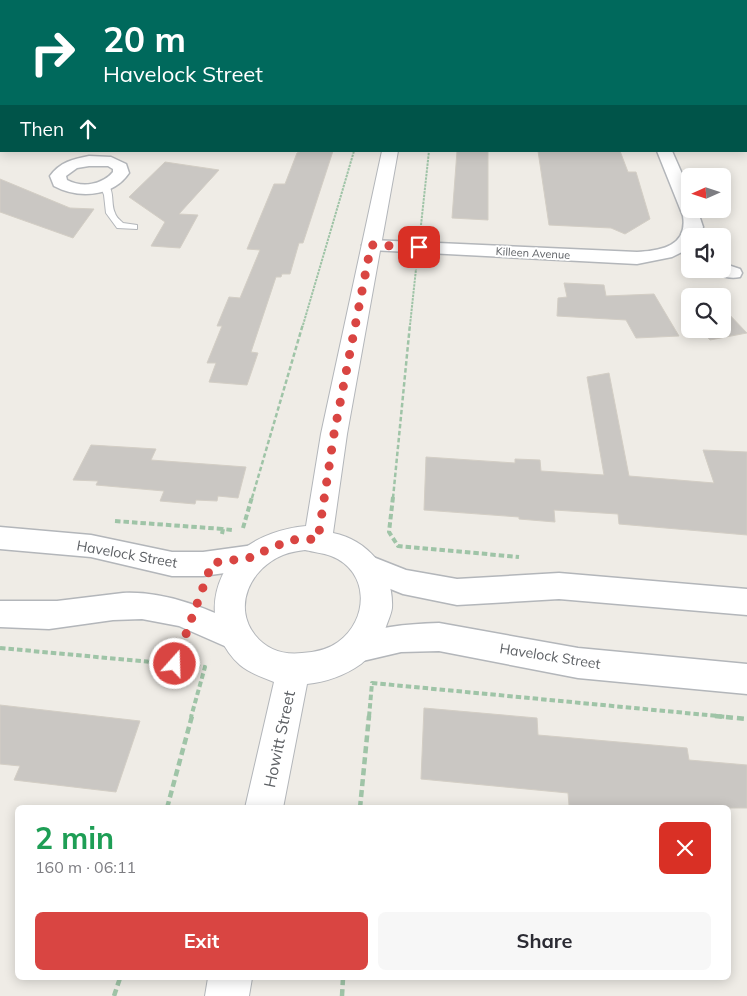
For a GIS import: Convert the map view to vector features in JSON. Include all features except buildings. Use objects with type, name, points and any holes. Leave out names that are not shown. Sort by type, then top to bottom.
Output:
[{"type":"street","points":[[318,539],[334,434],[390,152]]},
{"type":"street","name":"Killeen Avenue","points":[[664,152],[692,216],[694,228]]},
{"type":"street","points":[[105,156],[121,170],[117,178],[104,185],[73,188],[62,184],[58,178],[61,172],[72,165],[105,156]]},
{"type":"street","name":"Killeen Avenue","points":[[371,245],[637,258],[662,255],[681,247]]},
{"type":"street","name":"Havelock Street","points":[[0,538],[91,546],[172,564],[212,563],[248,544]]},
{"type":"street","points":[[318,539],[352,551],[368,568],[376,584],[378,603],[368,632],[354,649],[326,665],[310,669],[294,670],[273,666],[255,658],[236,637],[228,617],[230,594],[239,574],[248,544],[266,550],[291,540],[318,539]]},
{"type":"street","points":[[368,568],[403,582],[457,592],[559,586],[747,602]]},
{"type":"street","points":[[0,614],[48,615],[112,607],[142,606],[171,611],[236,637]]},
{"type":"street","name":"Havelock Street","points":[[354,649],[401,638],[439,637],[570,662],[747,678]]},
{"type":"street","name":"Howitt Street","points":[[265,805],[294,670]]},
{"type":"street","points":[[227,996],[230,980]]},
{"type":"lane","points":[[104,185],[108,195],[110,213],[120,226],[134,227]]},
{"type":"path","points":[[248,544],[354,152]]},
{"type":"path","points":[[388,532],[429,152]]},
{"type":"path","points":[[212,563],[223,529],[233,530]]},
{"type":"path","points":[[175,664],[192,618]]},
{"type":"path","points":[[0,648],[205,667],[168,805]]},
{"type":"path","points":[[360,805],[372,683],[747,718]]},
{"type":"path","points":[[114,996],[119,980]]},
{"type":"path","points":[[342,996],[344,980]]},
{"type":"route","points":[[175,664],[212,563],[254,557],[278,544],[291,540],[318,539],[334,434],[371,245],[419,247]]}]
